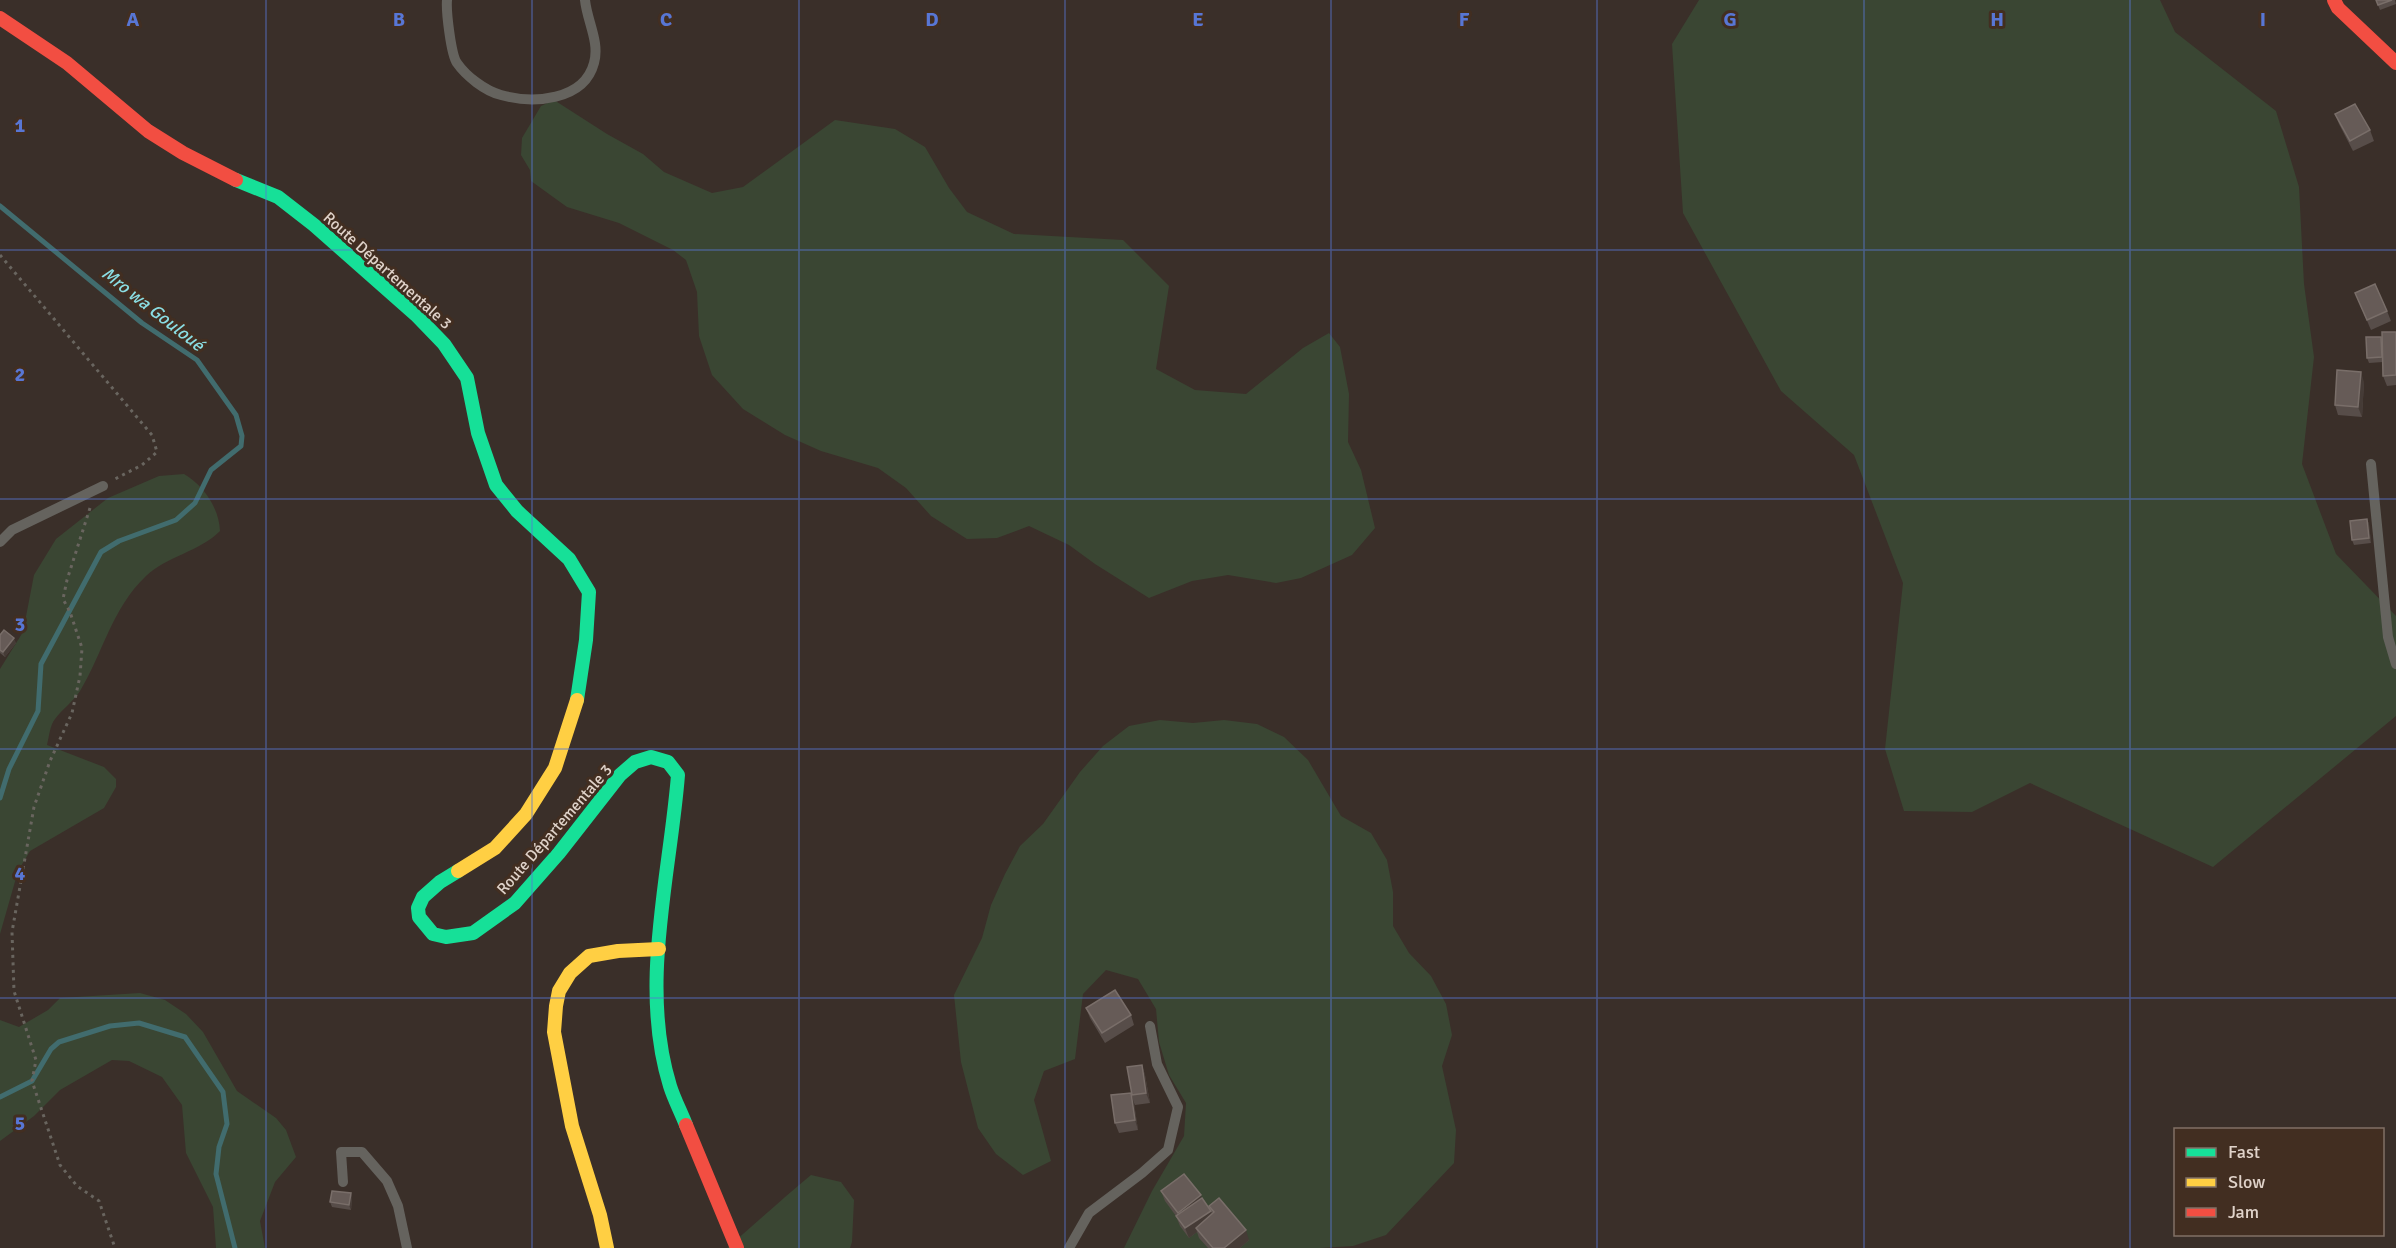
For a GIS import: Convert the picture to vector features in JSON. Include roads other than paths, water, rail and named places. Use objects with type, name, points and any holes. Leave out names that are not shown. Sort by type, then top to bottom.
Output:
[{"type":"main road","points":[[2334,0],[2338,8],[2396,63]]},
{"type":"main road","name":"Route Départementale 3","points":[[0,18],[67,63],[148,130],[183,153],[233,179],[278,197],[314,225],[416,315],[444,344],[467,378],[478,433],[496,485],[517,511],[569,559],[589,592],[586,639],[577,700],[555,768],[526,814],[495,848],[440,882],[423,897],[417,908],[424,925],[433,934],[446,937],[473,933],[515,903],[559,853],[620,775],[635,762],[651,757],[668,762],[678,775],[659,949],[657,999],[661,1040],[670,1086],[737,1248]]},
{"type":"main road","points":[[607,1248],[600,1215],[572,1126],[554,1032],[556,1006],[559,991],[570,973],[589,956],[618,951],[659,949]]},
{"type":"lane","points":[[447,0],[446,11],[455,61],[471,78],[499,95],[545,99],[576,90],[589,78],[595,62],[596,44],[585,0]]},
{"type":"lane","points":[[2371,464],[2388,637],[2396,664]]},
{"type":"lane","points":[[0,542],[12,530],[103,486]]},
{"type":"lane","points":[[1069,1248],[1089,1213],[1168,1150],[1178,1107],[1156,1064],[1150,1026]]},
{"type":"lane","points":[[343,1182],[341,1152],[362,1152],[387,1181],[398,1206],[407,1248]]},
{"type":"waterway","name":"Mro wa Gouloué","points":[[0,206],[142,323],[197,360],[236,415],[242,436],[241,446],[211,470],[195,503],[176,520],[119,541],[101,552],[41,664],[38,711],[9,769],[0,798]]},
{"type":"waterway","name":"Mro wa Gouloué","points":[[0,1097],[32,1081],[51,1049],[59,1042],[110,1026],[139,1023],[185,1037],[223,1092],[227,1124],[219,1147],[216,1174],[235,1248]]}]
